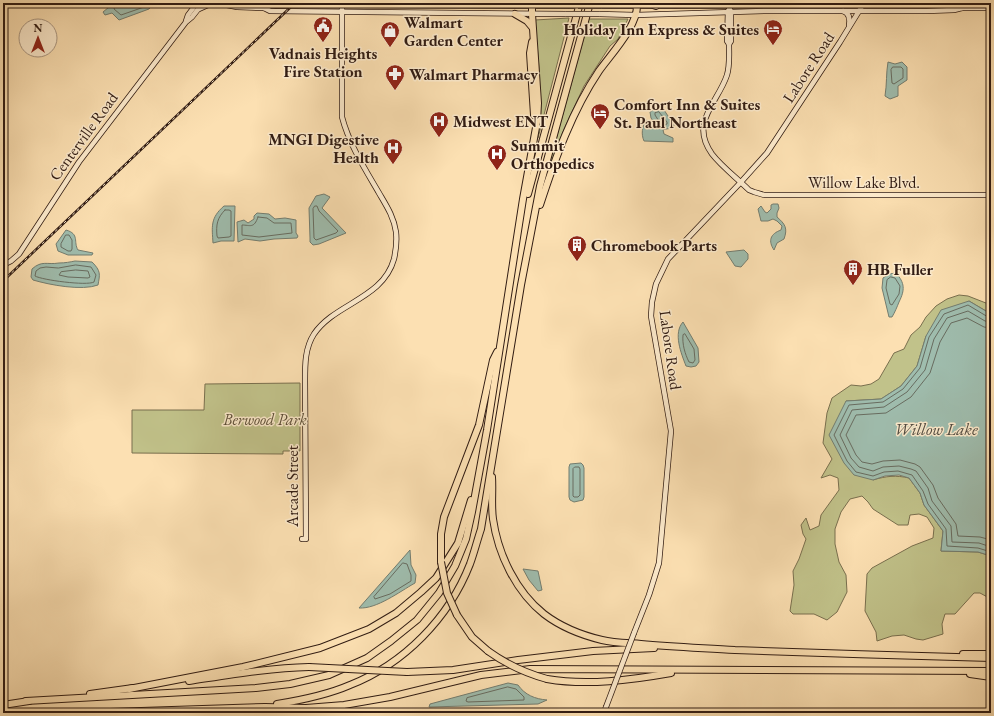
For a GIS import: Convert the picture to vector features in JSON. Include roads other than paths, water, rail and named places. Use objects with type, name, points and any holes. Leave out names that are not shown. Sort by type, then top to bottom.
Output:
[{"type":"highway","points":[[517,241],[532,178],[580,3]]},
{"type":"highway","points":[[265,706],[314,697],[350,685],[371,676],[395,661],[417,642],[439,619],[454,595],[470,564],[481,529],[540,186],[590,3]]},
{"type":"highway","points":[[647,3],[656,6]]},
{"type":"highway","points":[[26,701],[218,690],[290,684],[329,675],[367,658],[391,641],[417,620],[439,593],[455,566],[466,539],[477,486],[535,137],[538,103],[532,4]]},
{"type":"highway","points":[[532,229],[552,168],[578,109],[598,72],[626,34],[636,15],[637,4]]},
{"type":"highway","points":[[515,14],[527,21],[533,29]]},
{"type":"highway","points":[[501,344],[493,360],[479,425],[444,517],[441,534],[441,562],[447,593],[457,615],[472,637],[488,651],[512,667],[530,675],[558,681],[598,681],[652,676],[686,670]]},
{"type":"highway","points":[[492,461],[493,518],[502,556],[513,578],[528,597],[543,613],[564,627],[603,640],[681,648],[991,658]]},
{"type":"highway","points":[[128,689],[243,667],[307,652],[333,644],[369,629],[396,613],[436,578],[458,543],[472,497],[477,486]]},
{"type":"highway","points":[[3,705],[284,668],[309,667],[407,672],[453,670],[524,659],[593,651],[681,648]]},
{"type":"highway","points":[[871,655],[991,654]]},
{"type":"highway","points":[[80,713],[265,706],[306,708],[366,702],[481,675],[530,669],[991,671]]},
{"type":"highway","points":[[953,671],[991,677]]},
{"type":"street","name":"Centerville Road","points":[[186,22],[188,15],[197,3]]},
{"type":"street","name":"Centerville Road","points":[[3,265],[11,261],[19,254],[78,162],[186,22],[203,3]]},
{"type":"street","points":[[217,3],[242,8],[264,8],[270,6],[532,4],[568,6],[637,4],[656,6],[864,4],[991,8]]},
{"type":"street","points":[[198,10],[208,5],[222,4]]},
{"type":"street","name":"Labore Road","points":[[604,713],[649,595],[659,563],[670,431],[652,330],[652,302],[656,284],[668,259],[767,153],[848,31],[864,4]]},
{"type":"street","points":[[728,5],[729,12]]},
{"type":"street","points":[[342,6],[342,12]]},
{"type":"street","points":[[264,8],[270,11],[636,15],[729,12],[954,10],[962,8]]},
{"type":"street","points":[[841,11],[846,12],[849,16],[848,31]]},
{"type":"street","name":"Arcade Street","points":[[302,539],[306,539],[305,360],[308,347],[322,324],[375,288],[382,281],[393,263],[396,243],[396,232],[389,211],[346,134],[342,117],[342,12]]},
{"type":"street","name":"Willow Lake Blvd.","points":[[729,12],[727,41],[729,44],[728,74],[707,113],[704,130],[706,142],[711,152],[741,182],[754,192],[764,195],[991,195]]},
{"type":"water","points":[[114,3],[154,3],[149,9],[119,20],[112,13],[105,15],[103,12]]},
{"type":"water","points":[[888,62],[895,64],[902,62],[907,67],[907,80],[898,86],[898,96],[890,99],[885,96]]},
{"type":"water","points":[[662,107],[674,125],[673,128],[663,130],[664,134],[673,138],[673,142],[644,141],[642,130],[646,120],[649,122],[649,127],[653,128],[656,125],[651,118],[650,112]]},
{"type":"water","points":[[324,194],[330,197],[322,208],[346,233],[313,245],[310,242],[309,208],[316,196]]},
{"type":"water","points":[[773,204],[778,204],[779,208],[777,217],[784,224],[786,229],[784,239],[777,243],[774,250],[771,244],[771,238],[774,234],[781,230],[782,226],[773,219],[761,221],[758,209],[761,206],[767,213]]},
{"type":"water","points":[[224,206],[235,206],[234,241],[221,241],[213,243],[212,227],[214,219],[219,210]]},
{"type":"water","points":[[257,213],[269,214],[275,219],[285,218],[296,220],[297,238],[260,241],[245,239],[238,242],[237,222],[244,220],[248,223],[254,219],[254,216]]},
{"type":"water","points":[[66,230],[75,236],[78,250],[93,253],[92,255],[68,255],[58,251],[56,244]]},
{"type":"water","points":[[744,250],[748,254],[748,259],[741,267],[735,266],[726,252]]},
{"type":"water","points":[[75,261],[92,262],[99,273],[98,285],[91,287],[66,287],[33,280],[31,277],[32,269],[36,266],[45,263],[65,263]]},
{"type":"water","points":[[896,273],[901,280],[903,290],[892,317],[889,317],[882,288],[883,278],[889,274]]},
{"type":"water","name":"Willow Lake","points":[[969,301],[991,314],[991,556],[978,552],[941,551],[943,531],[924,505],[920,493],[909,478],[899,475],[885,476],[873,480],[854,475],[844,463],[829,435],[846,401],[881,399],[901,386],[917,366],[926,336],[941,310]]},
{"type":"water","points":[[683,322],[698,348],[699,362],[696,366],[686,366],[680,349],[678,337],[680,327]]},
{"type":"water","points":[[581,463],[584,468],[584,497],[583,500],[574,502],[570,500],[569,497],[569,467],[570,464]]},
{"type":"water","points":[[410,550],[411,565],[416,575],[415,583],[380,603],[366,608],[359,608]]},
{"type":"water","points":[[523,569],[538,571],[542,590],[538,591],[529,580]]},
{"type":"water","points":[[508,683],[518,685],[531,696],[538,699],[547,700],[538,704],[429,707],[430,704]]},
{"type":"railway","points":[[3,281],[295,3]]},
{"type":"place","name":"Vadnais Heights Fire Station","points":[[323,43]]},
{"type":"place","name":"Holiday Inn Express & Suites","points":[[773,46]]},
{"type":"place","name":"Walmart Garden Center","points":[[390,48]]},
{"type":"place","name":"Walmart Pharmacy","points":[[395,91]]},
{"type":"place","name":"Comfort Inn & Suites St. Paul Northeast","points":[[600,130]]},
{"type":"place","name":"Midwest ENT","points":[[439,138]]},
{"type":"place","name":"MNGI Digestive Health","points":[[393,165]]},
{"type":"place","name":"Summit Orthopedics","points":[[497,171]]},
{"type":"place","name":"Chromebook Parts","points":[[577,262]]},
{"type":"place","name":"HB Fuller","points":[[853,286]]},
{"type":"park label","name":"Berwood Park","points":[[265,419]]}]
